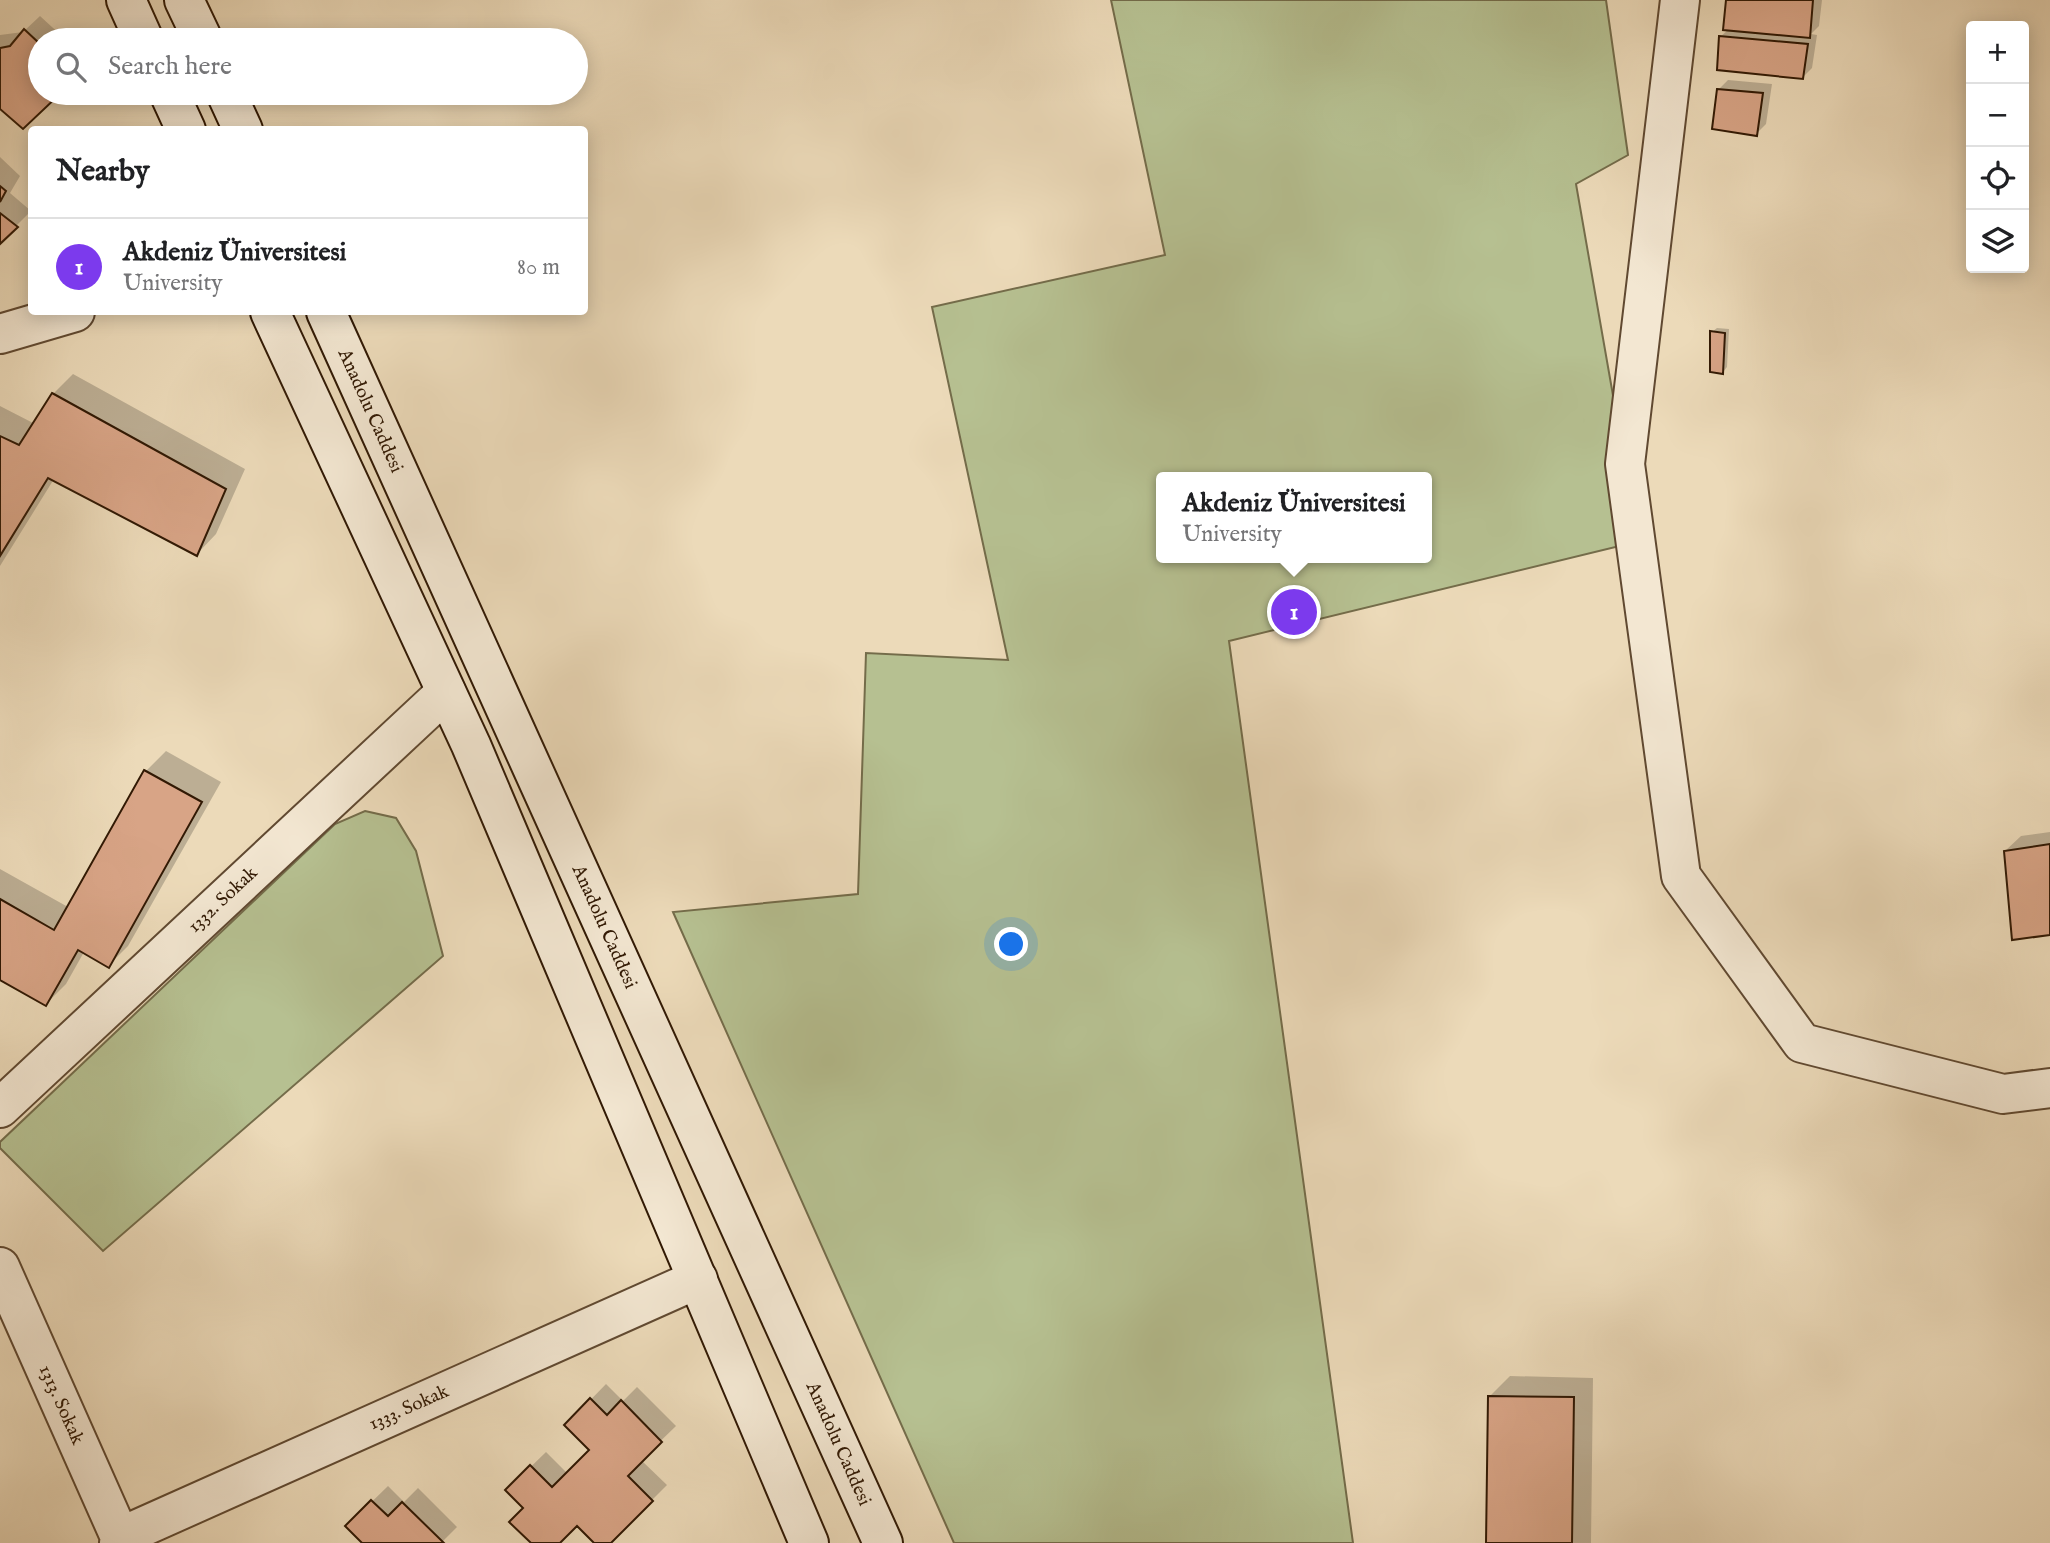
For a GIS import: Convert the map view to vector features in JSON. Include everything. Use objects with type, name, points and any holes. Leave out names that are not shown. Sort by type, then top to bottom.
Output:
[{"type":"street","points":[[126,0],[139,28]]},
{"type":"street","points":[[184,0],[197,28]]},
{"type":"street","points":[[1681,0],[1625,464],[1681,876],[1802,1043],[2003,1094],[2050,1088]]},
{"type":"street","points":[[175,105],[184,126]]},
{"type":"street","points":[[232,105],[241,126]]},
{"type":"street","points":[[0,334],[65,315]]},
{"type":"street","points":[[271,315],[446,692],[809,1543]]},
{"type":"street","name":"Anadolu Caddesi","points":[[327,315],[883,1543]]},
{"type":"street","name":"1332. Sokak","points":[[0,1108],[446,692]]},
{"type":"street","name":"1313. Sokak","points":[[0,1267],[119,1540]]},
{"type":"street","name":"1333. Sokak","points":[[119,1540],[698,1279]]},
{"type":"green space","points":[[1111,0],[1606,0],[1628,155],[1576,184],[1636,542],[1229,641],[1353,1543],[954,1543],[673,912],[858,894],[866,653],[1008,660],[932,307],[1165,255]]},
{"type":"green space","points":[[365,811],[396,818],[416,851],[443,956],[103,1251],[0,1148],[0,1142],[335,824]]},
{"type":"building","points":[[1726,0],[1813,0],[1810,38],[1723,30]]},
{"type":"building","points":[[24,29],[28,33],[28,105],[48,105],[23,129],[0,109],[0,48],[10,46]]},
{"type":"building","points":[[1719,36],[1808,44],[1803,79],[1717,70]]},
{"type":"building","points":[[1717,89],[1763,93],[1757,136],[1712,129]]},
{"type":"building","points":[[0,186],[6,191],[0,202]]},
{"type":"building","points":[[0,213],[18,227],[0,244]]},
{"type":"building","points":[[1710,331],[1725,333],[1723,374],[1710,372]]},
{"type":"building","points":[[52,393],[226,489],[197,556],[48,478],[0,556],[0,436],[19,445]]},
{"type":"building","points":[[144,770],[202,802],[109,968],[78,950],[46,1006],[0,980],[0,899],[54,930]]},
{"type":"building","points":[[2050,844],[2050,935],[2012,940],[2004,851]]},
{"type":"building","points":[[1488,1396],[1574,1397],[1572,1543],[1486,1543]]},
{"type":"building","points":[[590,1398],[607,1415],[621,1400],[662,1442],[628,1476],[653,1501],[611,1543],[594,1543],[577,1526],[560,1543],[531,1543],[509,1522],[523,1508],[505,1490],[530,1465],[552,1487],[589,1450],[564,1425]]},
{"type":"building","points":[[371,1500],[388,1516],[402,1502],[444,1543],[362,1543],[345,1526]]},
{"type":"place","name":"Akdeniz Üniversitesi","points":[[1294,612]]}]
